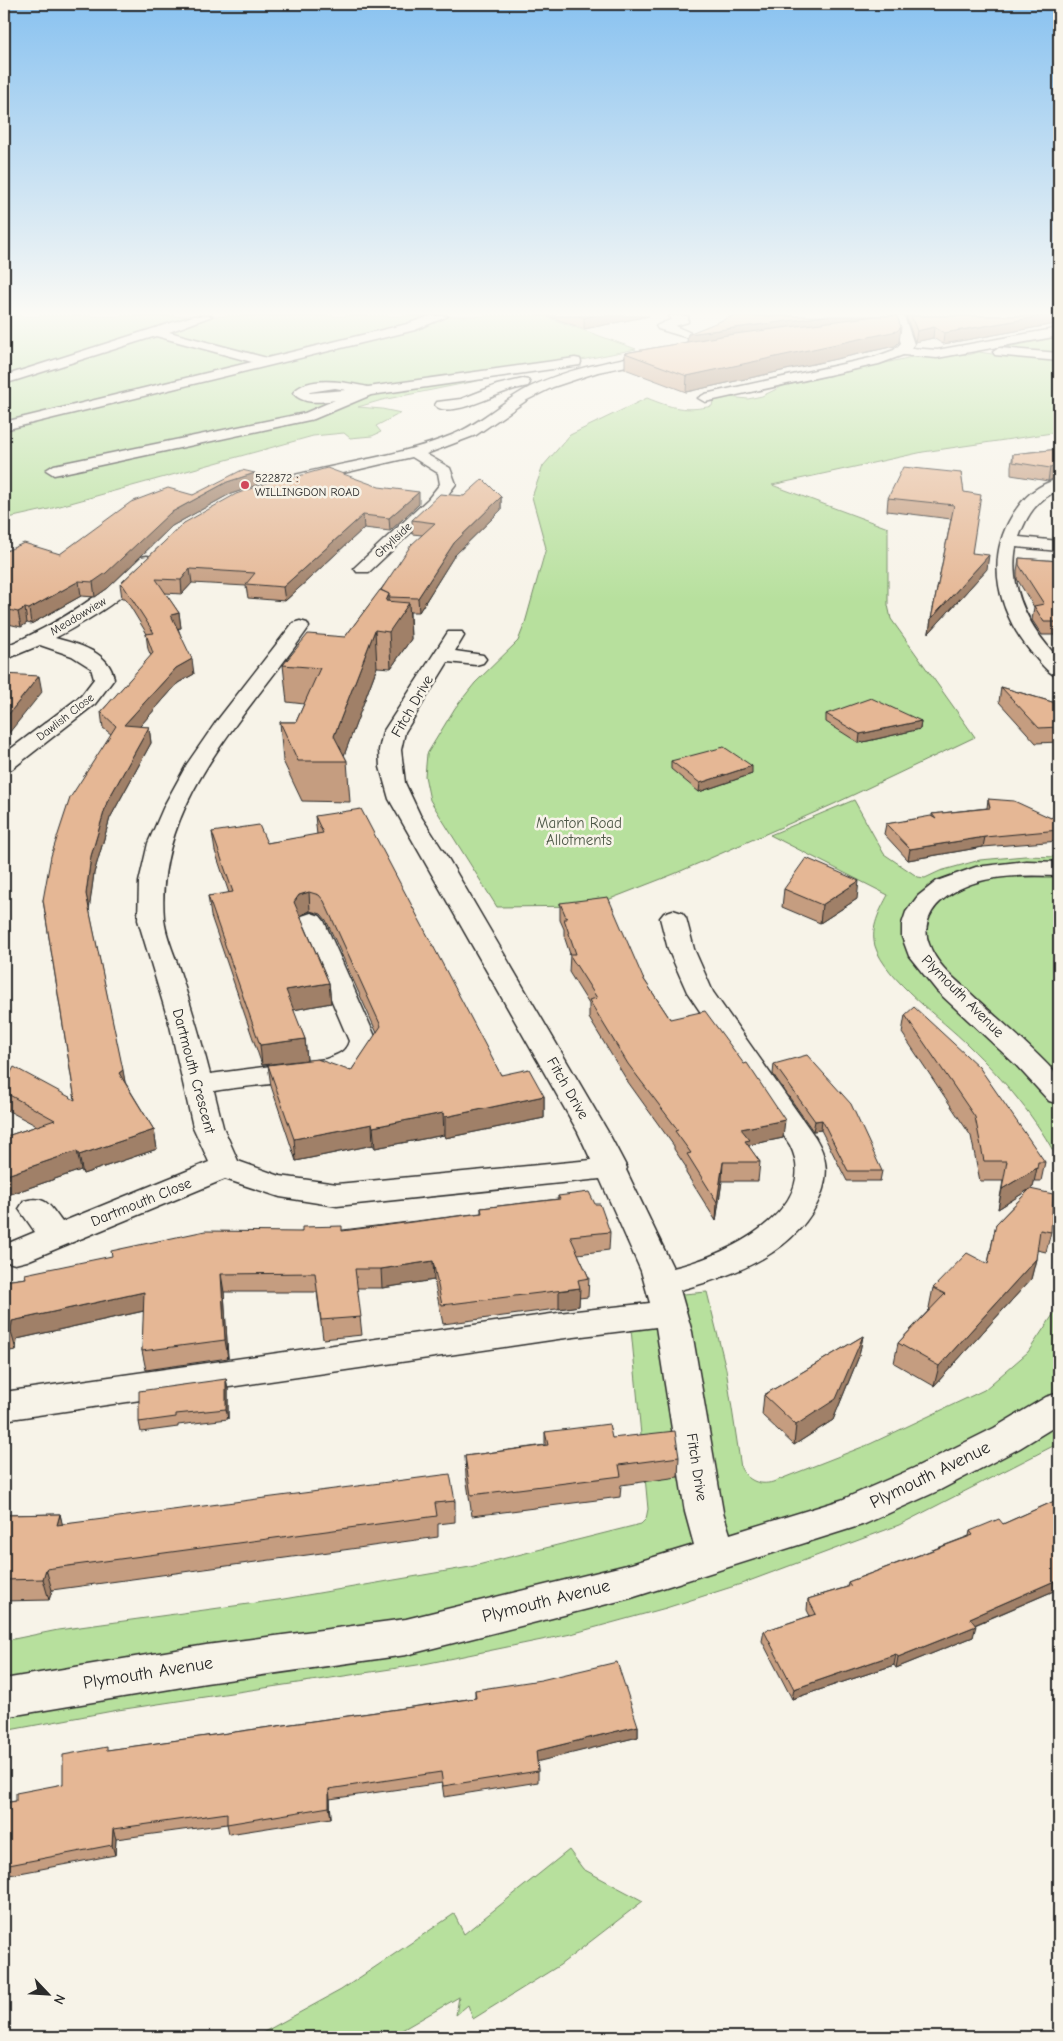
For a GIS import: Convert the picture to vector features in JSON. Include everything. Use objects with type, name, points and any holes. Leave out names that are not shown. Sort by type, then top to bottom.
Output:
[{"type":"street","points":[[4,426],[64,411]]},
{"type":"street","points":[[54,470],[305,417],[319,411]]},
{"type":"street","points":[[282,483],[449,442],[469,433],[501,411]]},
{"type":"street","name":"Ghyllside","points":[[363,568],[434,502],[448,484],[445,471],[413,452]]},
{"type":"street","points":[[1059,484],[1042,492],[1027,503],[1007,541],[1004,577],[1012,604],[1030,638],[1059,671]]},
{"type":"street","points":[[1007,541],[1059,546]]},
{"type":"street","name":"Meadowview","points":[[4,654],[73,622],[107,600],[159,548]]},
{"type":"street","name":"Dartmouth Crescent","points":[[226,1167],[208,1127],[184,1026],[150,920],[152,876],[158,846],[167,821],[190,777],[300,627]]},
{"type":"street","name":"Dawlish Close","points":[[4,764],[88,700],[104,679],[102,668],[88,656],[38,639]]},
{"type":"street","name":"Fitch Drive","points":[[476,658],[448,646],[394,732],[388,758],[393,781],[413,822],[437,860],[612,1168],[658,1271],[684,1378],[704,1512],[716,1554]]},
{"type":"street","name":"Plymouth Avenue","points":[[1059,869],[1006,869],[958,881],[937,892],[925,902],[916,916],[914,929],[915,942],[926,962],[961,999],[1022,1055],[1059,1095]]},
{"type":"street","points":[[4,1406],[354,1346],[558,1326],[666,1298],[696,1276],[717,1267],[774,1235],[792,1218],[805,1198],[811,1168],[810,1155],[700,992],[681,949],[673,918]]},
{"type":"street","points":[[198,1085],[235,1078],[331,1067],[348,1061],[361,1050],[363,1041],[311,921]]},
{"type":"street","points":[[226,1167],[268,1184],[306,1192],[337,1195],[612,1168]]},
{"type":"street","name":"Dartmouth Close","points":[[15,1253],[226,1167]]},
{"type":"street","points":[[35,1208],[56,1236]]},
{"type":"street","name":"Plymouth Avenue","points":[[4,1698],[206,1664],[406,1637],[695,1563],[716,1554],[851,1513],[927,1479],[1059,1407]]},
{"type":"green space","points":[[4,411],[393,411],[401,413],[376,426],[381,432],[372,436],[350,438],[344,433],[313,436],[49,509],[4,519]]},
{"type":"green space","name":"Manton Road Allotments","points":[[619,411],[1059,411],[1059,432],[923,452],[772,485],[888,528],[888,605],[891,619],[975,737],[834,804],[674,874],[592,906],[497,907],[430,800],[425,776],[427,754],[455,708],[475,683],[518,641],[525,623],[546,548],[532,497],[543,466],[570,435]]},
{"type":"green space","points":[[854,800],[884,854],[918,877],[925,878],[940,871],[980,860],[1025,856],[1059,857],[1059,1162],[1041,1130],[1007,1086],[968,1045],[902,985],[881,959],[875,946],[874,933],[877,919],[888,895],[770,835]]},
{"type":"green space","points":[[707,1292],[726,1369],[741,1468],[754,1481],[763,1483],[773,1482],[870,1444],[984,1390],[1028,1352],[1059,1306],[1059,1443],[899,1525],[741,1584],[666,1608],[571,1634],[424,1664],[118,1710],[4,1731],[4,1641],[58,1630],[278,1600],[470,1567],[641,1524],[646,1519],[648,1509],[631,1329],[660,1296]]},
{"type":"green space","points":[[569,1850],[583,1869],[643,1901],[560,1965],[473,2019],[468,2005],[456,2015],[459,1997],[390,2037],[255,2037],[341,1990],[454,1914],[464,1934]]},
{"type":"building","points":[[1059,449],[1059,465],[1050,468],[1013,462],[1013,454]]},
{"type":"building","points":[[903,467],[961,473],[964,492],[981,495],[972,553],[989,555],[931,619],[954,505],[888,498]]},
{"type":"building","points":[[327,468],[379,487],[419,492],[389,518],[363,515],[283,587],[246,584],[255,573],[190,569],[181,580],[156,579],[179,613],[171,615],[192,659],[176,668],[124,725],[149,727],[107,802],[91,856],[86,894],[123,1070],[119,1073],[154,1130],[79,1155],[77,1151],[4,1176],[4,1137],[55,1120],[4,1092],[4,1085],[14,1067],[75,1100],[43,900],[51,856],[70,798],[116,726],[101,712],[153,653],[146,634],[154,633],[123,585],[120,584],[184,523],[236,494],[281,478],[288,479]]},
{"type":"building","points":[[242,470],[255,473],[227,482],[170,513],[106,573],[93,582],[79,581],[29,609],[25,608],[18,612],[4,609],[4,552],[24,543],[60,554],[131,502],[168,488],[193,495]]},
{"type":"building","points":[[483,479],[501,497],[454,543],[418,598],[389,597],[389,594],[381,590],[411,545],[435,523],[412,520],[440,494],[464,496]]},
{"type":"building","points":[[1019,558],[1059,561],[1059,622],[1044,622],[1034,606],[1044,604],[1019,565]]},
{"type":"building","points":[[380,590],[389,594],[386,601],[409,603],[389,632],[375,630],[334,736],[347,761],[298,761],[280,722],[296,722],[320,668],[283,665],[308,634],[345,637]]},
{"type":"building","points":[[4,674],[39,676],[4,720]]},
{"type":"building","points":[[1001,687],[1059,704],[1059,727],[1039,728]]},
{"type":"building","points":[[871,698],[921,721],[860,734],[826,714]]},
{"type":"building","points":[[724,747],[752,766],[700,783],[671,761]]},
{"type":"building","points":[[988,799],[1014,801],[1051,818],[1059,811],[1059,830],[985,837],[910,849],[886,824],[931,816],[936,819],[932,814],[990,808]]},
{"type":"building","points":[[361,809],[501,1075],[529,1069],[544,1096],[445,1117],[443,1113],[373,1127],[372,1124],[294,1139],[268,1065],[317,1059],[351,1071],[381,1026],[324,901],[319,895],[309,892],[299,895],[294,902],[329,983],[286,990],[305,1039],[260,1045],[208,896],[233,892],[212,832],[259,825],[267,843],[323,833],[315,816]]},
{"type":"building","points":[[806,858],[859,881],[822,905],[784,889]]},
{"type":"building","points":[[608,897],[643,978],[670,1019],[705,1011],[744,1064],[747,1063],[785,1120],[741,1129],[750,1140],[745,1141],[760,1162],[723,1162],[717,1202],[687,1154],[691,1153],[675,1131],[678,1130],[628,1064],[589,1000],[597,998],[569,954],[576,954],[564,919],[567,919],[560,903]]},
{"type":"building","points":[[914,1007],[979,1067],[1045,1162],[1038,1162],[1037,1168],[1002,1189],[1007,1161],[984,1161],[975,1117],[905,1015]]},
{"type":"building","points":[[807,1055],[851,1104],[882,1171],[848,1171],[822,1120],[815,1121],[774,1064]]},
{"type":"building","points":[[1030,1189],[1053,1194],[1051,1232],[1040,1230],[1036,1259],[939,1366],[898,1343],[945,1294],[933,1288],[967,1253],[988,1264],[996,1224]]},
{"type":"building","points":[[589,1192],[595,1204],[600,1204],[610,1232],[570,1236],[589,1278],[578,1280],[580,1288],[442,1305],[433,1261],[381,1269],[355,1269],[361,1317],[321,1320],[315,1273],[221,1274],[225,1340],[142,1351],[144,1292],[12,1321],[11,1332],[4,1333],[4,1281],[26,1278],[25,1274],[112,1256],[111,1251],[205,1231],[302,1232],[302,1227],[342,1226],[342,1231],[482,1213],[481,1208],[560,1199],[558,1196]]},
{"type":"building","points":[[863,1336],[836,1399],[796,1425],[764,1395]]},
{"type":"building","points":[[226,1379],[226,1409],[176,1414],[176,1417],[139,1422],[139,1391]]},
{"type":"building","points":[[609,1424],[612,1438],[675,1431],[679,1457],[619,1465],[621,1476],[471,1495],[465,1456],[548,1445],[545,1432]]},
{"type":"building","points":[[450,1474],[455,1501],[435,1503],[437,1516],[46,1569],[43,1579],[4,1580],[4,1515],[60,1514],[57,1525]]},
{"type":"building","points":[[1059,1499],[1059,1579],[970,1618],[976,1626],[898,1657],[896,1654],[794,1689],[764,1631],[816,1614],[808,1599],[851,1586],[848,1582],[973,1535],[970,1531],[999,1519],[1003,1524]]},
{"type":"building","points":[[617,1662],[638,1726],[536,1751],[538,1771],[443,1786],[441,1772],[329,1789],[329,1807],[227,1824],[227,1813],[113,1829],[112,1845],[4,1866],[4,1803],[16,1801],[16,1793],[63,1784],[63,1755],[107,1747],[107,1750],[476,1698],[475,1690],[541,1680]]},
{"type":"place","name":"522872 : WILLINGDON ROAD","points":[[245,485]]}]
